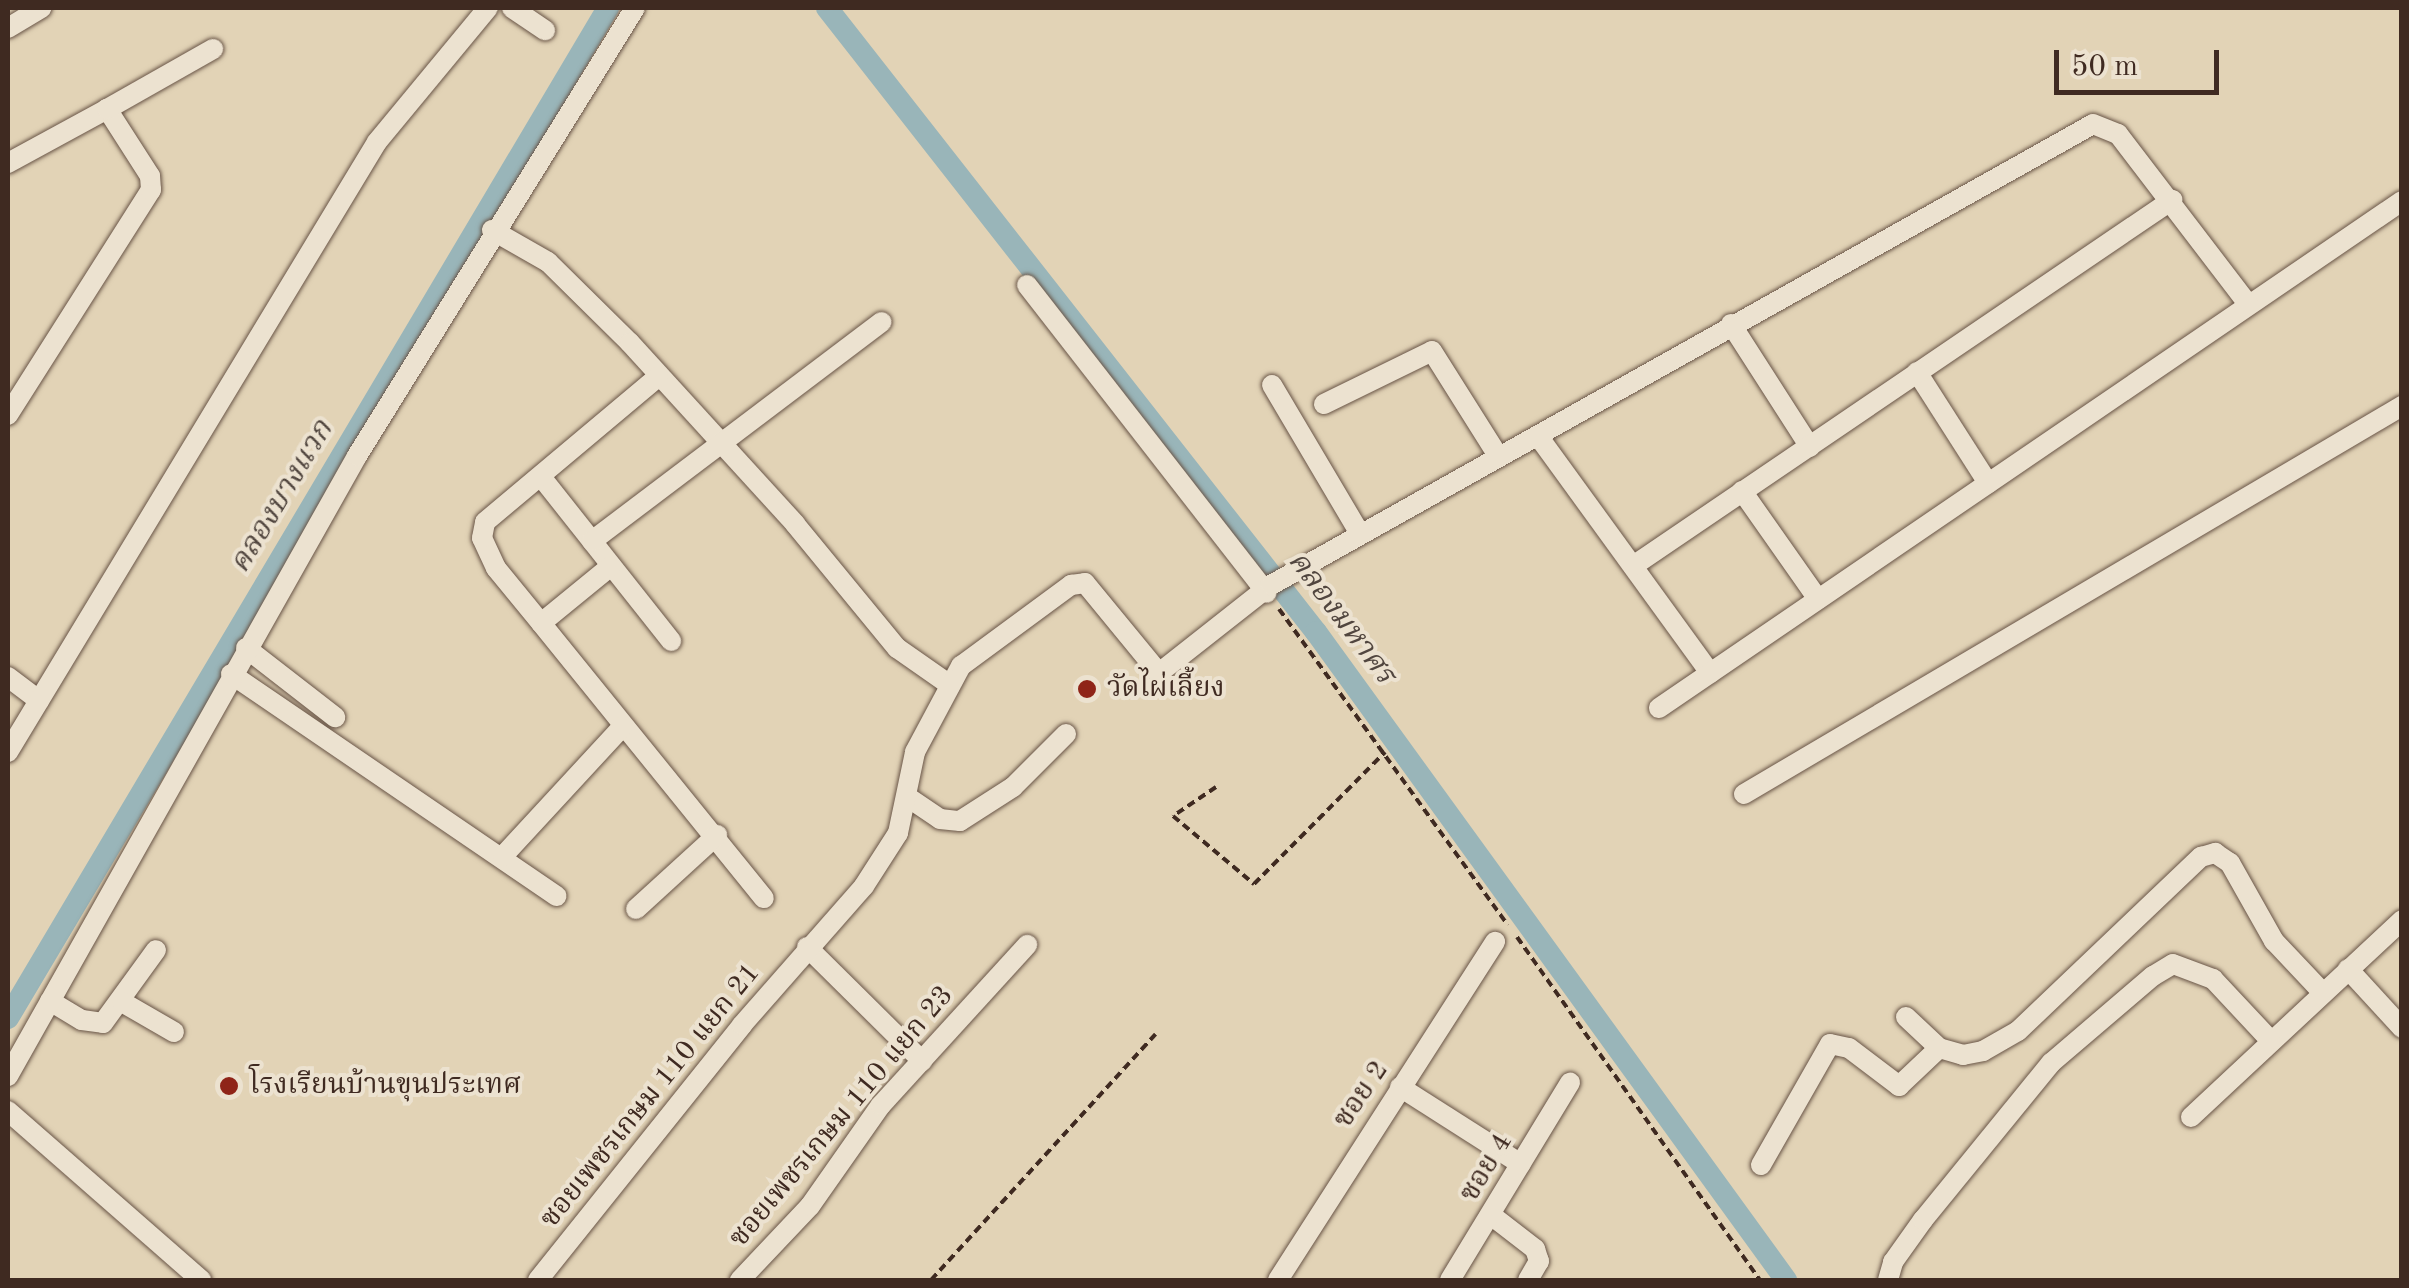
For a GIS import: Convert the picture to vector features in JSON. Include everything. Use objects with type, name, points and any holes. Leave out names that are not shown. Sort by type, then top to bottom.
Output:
[{"type":"street","points":[[8,28],[41,8]]},
{"type":"street","points":[[512,8],[545,30]]},
{"type":"street","points":[[8,1076],[246,648],[492,230],[635,8]]},
{"type":"street","points":[[8,752],[377,142],[476,11]]},
{"type":"street","points":[[8,163],[213,49]]},
{"type":"street","points":[[8,415],[151,190],[150,176],[107,109]]},
{"type":"street","points":[[1027,285],[1269,589],[1731,324],[2093,124],[2118,134],[2248,304]]},
{"type":"street","points":[[1633,566],[2172,200]]},
{"type":"street","points":[[1659,708],[2402,201]]},
{"type":"street","points":[[492,230],[548,262],[726,446],[897,648],[950,685]]},
{"type":"street","points":[[592,542],[726,446],[882,322]]},
{"type":"street","points":[[1731,324],[1810,447]]},
{"type":"street","points":[[1324,404],[1432,352],[1498,456]]},
{"type":"street","points":[[1917,372],[1988,483]]},
{"type":"street","points":[[658,377],[542,478],[494,511],[482,538],[496,568],[716,834],[764,898]]},
{"type":"street","points":[[1272,385],[1360,534]]},
{"type":"street","points":[[1744,794],[2402,406]]},
{"type":"street","points":[[1538,436],[1710,673]]},
{"type":"street","points":[[542,478],[671,641]]},
{"type":"street","points":[[1742,491],[1818,599]]},
{"type":"street","points":[[541,623],[610,566]]},
{"type":"street","name":"ซอยเพชรเกษม 110 แยก 21","points":[[538,1280],[808,947],[864,886],[898,833],[916,752],[961,666],[1002,631],[1072,585],[1085,583],[1159,672],[1269,589]]},
{"type":"street","points":[[246,648],[335,717]]},
{"type":"street","points":[[231,674],[326,744],[502,856],[556,896]]},
{"type":"street","points":[[8,677],[39,700]]},
{"type":"street","points":[[502,856],[623,726]]},
{"type":"street","points":[[908,798],[940,819],[960,821],[1013,787],[1066,734]]},
{"type":"street","points":[[636,909],[716,834]]},
{"type":"street","points":[[1906,1018],[1939,1048],[1963,1055],[2018,1031],[2201,857],[2215,854],[2230,863],[2274,941],[2322,992]]},
{"type":"street","points":[[2192,1117],[2402,920]]},
{"type":"street","name":"ซอย 2","points":[[1278,1280],[1495,942]]},
{"type":"street","name":"ซอยเพชรเกษม 110 แยก 23","points":[[740,1280],[810,1206],[922,1060],[1027,945]]},
{"type":"street","points":[[808,947],[922,1060]]},
{"type":"street","points":[[50,1001],[96,1024],[122,1002],[156,950]]},
{"type":"street","points":[[1888,1280],[1893,1262],[1923,1220],[2051,1063],[2173,964],[2213,978],[2270,1040]]},
{"type":"street","points":[[2348,968],[2402,1028]]},
{"type":"street","points":[[122,1002],[174,1032]]},
{"type":"street","points":[[1761,1166],[1830,1044],[1849,1048],[1899,1086],[1939,1048]]},
{"type":"street","name":"ซอย 4","points":[[1450,1280],[1570,1083]]},
{"type":"street","points":[[1400,1087],[1521,1164]]},
{"type":"street","points":[[8,1111],[201,1280]]},
{"type":"street","points":[[1491,1215],[1536,1249],[1538,1261],[1528,1280]]},
{"type":"path","points":[[1216,787],[1173,816],[1254,884],[1385,752]]},
{"type":"path","points":[[931,1280],[1156,1034]]},
{"type":"waterway","name":"คลองบางแวก","points":[[8,1018],[608,8]]},
{"type":"waterway","name":"คลองมหาศร","points":[[827,8],[1316,632],[1786,1280]]},
{"type":"place","name":"วัดไผ่เลี้ยง","points":[[1087,689]]},
{"type":"place","name":"โรงเรียนบ้านขุนประเทศ","points":[[229,1086]]}]
